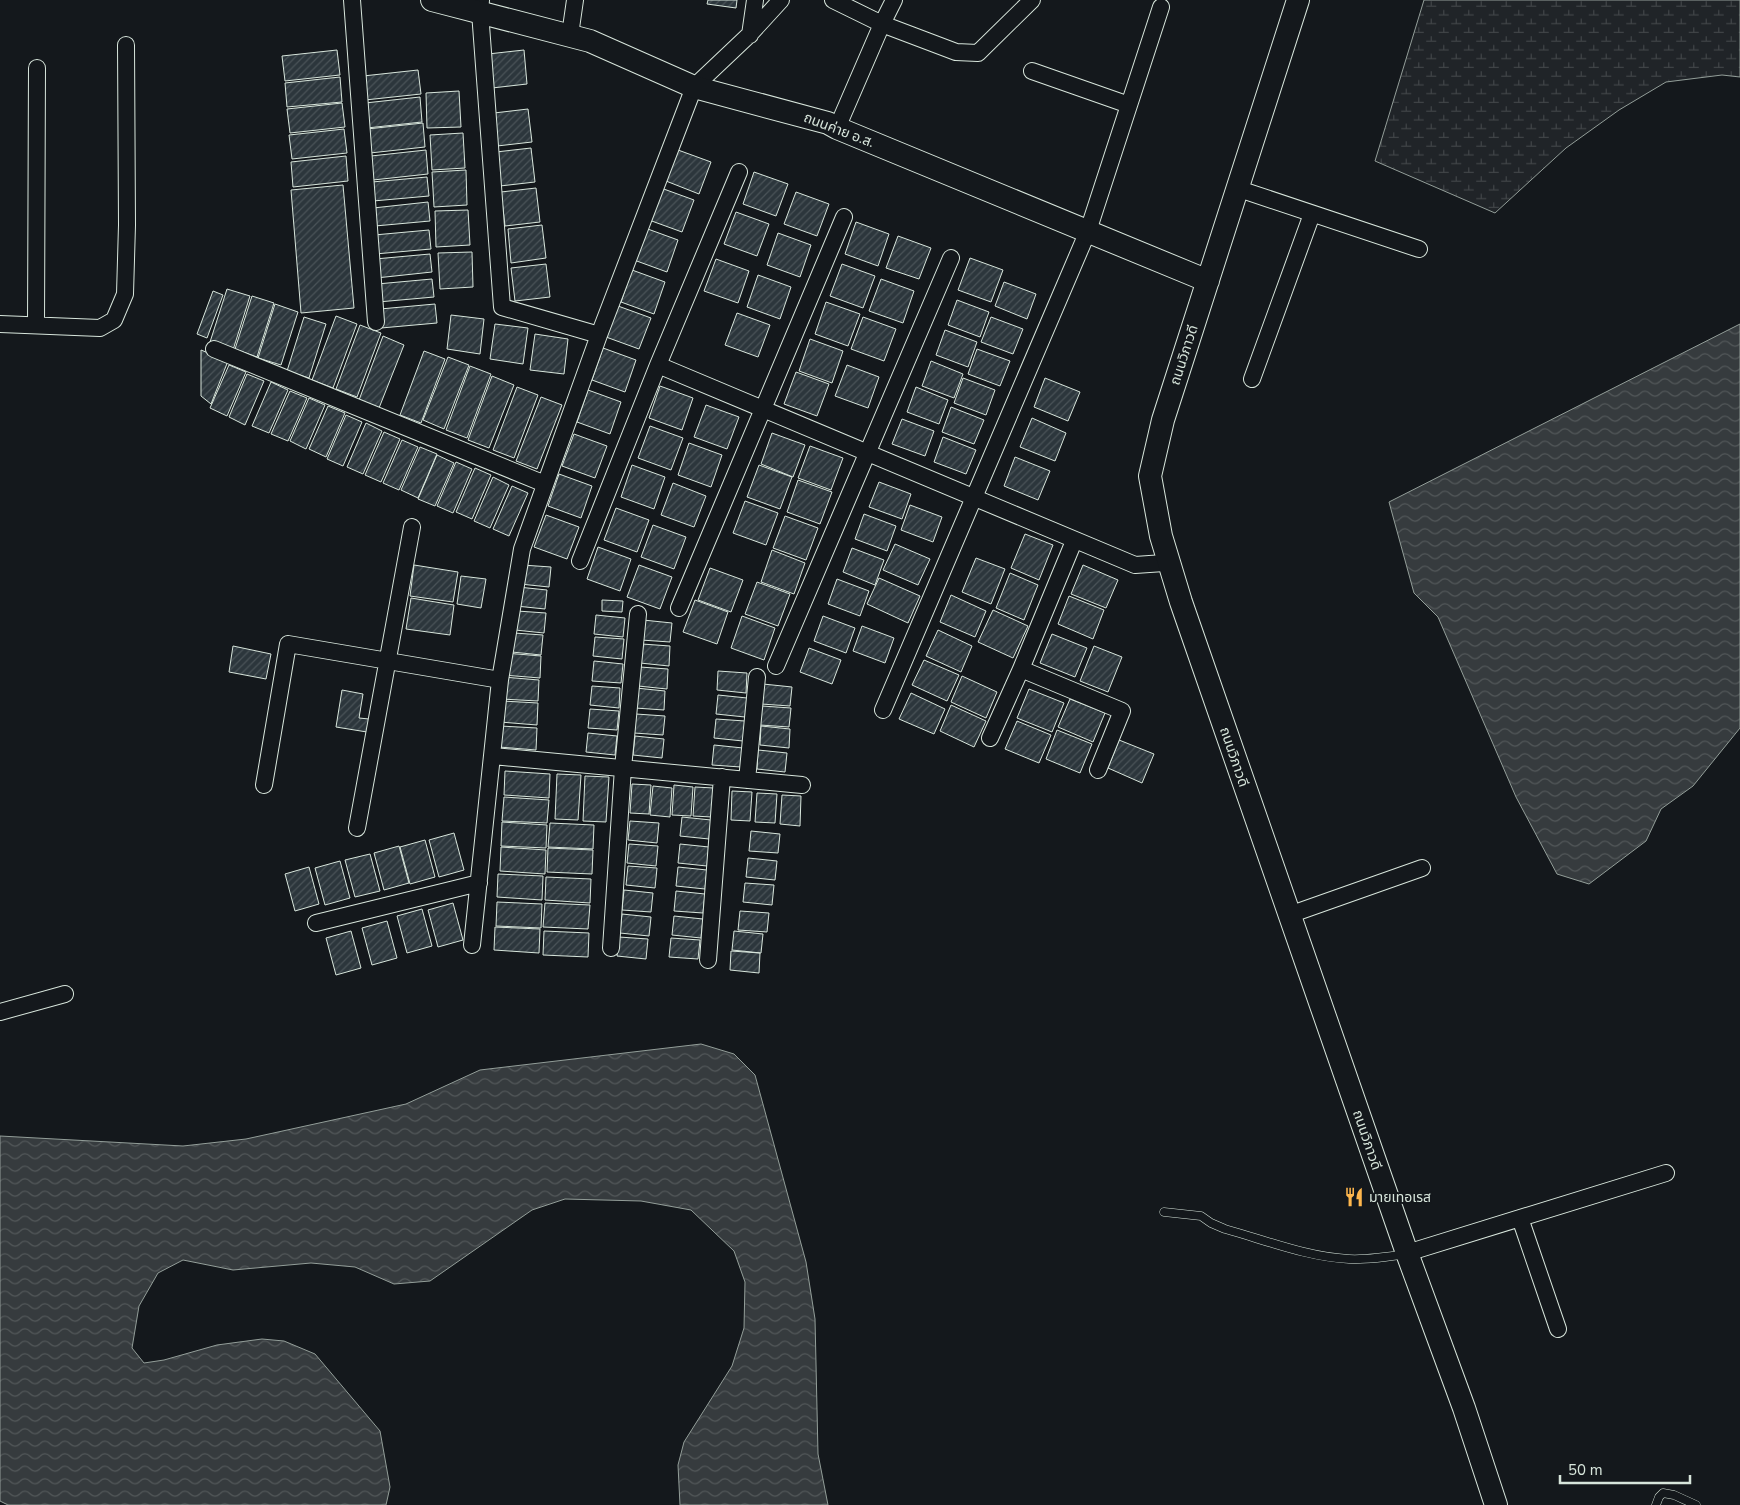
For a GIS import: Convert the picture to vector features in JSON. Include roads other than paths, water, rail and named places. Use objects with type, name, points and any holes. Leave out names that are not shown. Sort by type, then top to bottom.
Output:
[{"type":"street","points":[[352,0],[376,322]]},
{"type":"street","name":"ถนนค่าย อ.ส.","points":[[432,0],[480,6],[590,40],[694,87],[828,123],[1208,281]]},
{"type":"street","points":[[570,35],[575,0]]},
{"type":"street","points":[[750,35],[755,0]]},
{"type":"street","points":[[472,945],[500,680],[522,549],[598,335],[694,87],[750,35],[780,0]]},
{"type":"street","points":[[833,0],[882,24],[956,52],[978,53],[1032,0]]},
{"type":"street","points":[[837,128],[894,0]]},
{"type":"street","name":"ถนนวิภาวดี","points":[[1292,2],[1208,281],[1163,420],[1150,476],[1161,536],[1181,602],[1407,1254],[1464,1408],[1496,1505]]},
{"type":"street","points":[[480,6],[502,307],[598,335]]},
{"type":"street","points":[[884,710],[1088,231],[1161,6]]},
{"type":"street","points":[[0,324],[100,328],[114,320],[125,294],[127,226],[126,45]]},
{"type":"street","points":[[36,325],[37,68]]},
{"type":"street","points":[[1032,71],[1129,105]]},
{"type":"street","points":[[580,561],[658,365],[739,172]]},
{"type":"street","points":[[1236,188],[1419,249]]},
{"type":"street","points":[[1252,379],[1312,214]]},
{"type":"street","points":[[679,608],[844,217]]},
{"type":"street","points":[[776,666],[951,258]]},
{"type":"street","points":[[214,349],[545,484]]},
{"type":"street","points":[[658,365],[1135,565],[1169,561]]},
{"type":"street","points":[[357,828],[412,527]]},
{"type":"street","points":[[990,738],[1074,541]]},
{"type":"street","points":[[611,948],[624,768],[638,614]]},
{"type":"street","points":[[264,786],[288,644],[500,680]]},
{"type":"street","points":[[1021,669],[1122,710],[1098,770]]},
{"type":"street","points":[[747,780],[757,677]]},
{"type":"street","points":[[493,756],[802,785]]},
{"type":"street","points":[[708,960],[722,777]]},
{"type":"street","points":[[1289,915],[1422,868]]},
{"type":"street","points":[[316,923],[479,883]]},
{"type":"street","points":[[0,1012],[65,994]]},
{"type":"street","points":[[1407,1254],[1666,1173]]},
{"type":"street","points":[[1520,1218],[1558,1330]]},
{"type":"lane","points":[[1164,1212],[1201,1216],[1225,1229],[1329,1257],[1360,1260],[1407,1254]]},
{"type":"lane","points":[[1656,1505],[1663,1493],[1669,1493],[1696,1505]]},
{"type":"water","points":[[1740,324],[1740,728],[1693,786],[1661,809],[1646,841],[1589,884],[1557,874],[1516,797],[1438,617],[1414,593],[1389,502]]},
{"type":"water","points":[[701,1044],[734,1054],[755,1075],[806,1262],[815,1319],[818,1454],[828,1505],[680,1505],[678,1465],[684,1442],[732,1366],[744,1328],[745,1282],[734,1251],[691,1210],[641,1201],[565,1199],[532,1210],[430,1281],[394,1284],[355,1267],[311,1263],[233,1270],[183,1260],[158,1273],[139,1306],[132,1348],[144,1363],[164,1360],[217,1345],[262,1339],[284,1341],[315,1354],[380,1431],[390,1487],[386,1505],[8,1505],[0,1501],[0,1136],[183,1146],[246,1139],[406,1104],[480,1070]]},
{"type":"place","name":"มายเทอเรส","points":[[1354,1197]]}]
